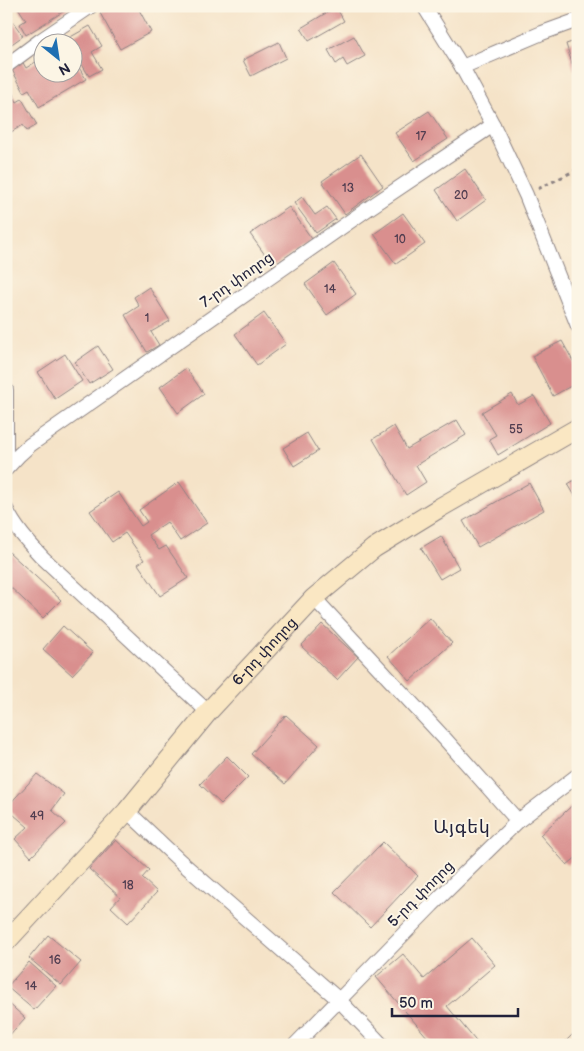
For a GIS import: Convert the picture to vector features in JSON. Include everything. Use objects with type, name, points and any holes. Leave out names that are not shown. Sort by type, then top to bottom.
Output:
[{"type":"main road","name":"6-րդ փողոց","points":[[6,942],[127,811],[208,712],[314,598],[374,548],[578,428]]},
{"type":"street","points":[[6,66],[91,6]]},
{"type":"street","points":[[424,6],[462,67],[526,194],[578,326]]},
{"type":"street","points":[[462,67],[578,20]]},
{"type":"street","name":"7-րդ փողոց","points":[[6,468],[30,445],[369,208],[492,125]]},
{"type":"street","points":[[6,390],[6,468]]},
{"type":"street","points":[[6,510],[24,539],[30,545],[208,712]]},
{"type":"street","points":[[314,598],[518,821]]},
{"type":"street","name":"5-րդ փողոց","points":[[295,1045],[338,999],[518,821],[578,775]]},
{"type":"street","points":[[127,811],[210,887],[338,999],[382,1045]]},
{"type":"path","points":[[526,194],[578,169]]},
{"type":"building","points":[[17,6],[72,6],[26,35],[20,24],[26,20]]},
{"type":"building","points":[[113,6],[137,6],[151,32],[120,49],[100,13]]},
{"type":"building","points":[[336,7],[344,21],[309,41],[301,28]]},
{"type":"building","points":[[6,12],[23,36],[6,48]]},
{"type":"building","points":[[90,26],[102,46],[92,52],[102,69],[89,76],[82,64],[82,32],[79,32]]},
{"type":"building","points":[[354,36],[365,56],[347,66],[343,59],[336,64],[328,50]]},
{"type":"building","points":[[578,40],[578,69],[574,70],[566,44]]},
{"type":"building","points":[[279,42],[286,58],[251,76],[243,60]]},
{"type":"building","points":[[22,61],[26,68],[32,64],[32,82],[81,82],[39,107],[29,89],[24,92],[11,68]]},
{"type":"building","points":[[82,72],[86,79],[82,81]]},
{"type":"building","points":[[10,89],[17,102],[22,99],[37,125],[27,131],[23,125],[6,135],[6,91]]},
{"type":"building","points":[[429,111],[448,139],[414,161],[395,133]]},
{"type":"building","points":[[361,154],[383,186],[345,214],[322,181]]},
{"type":"building","points":[[465,169],[486,200],[457,221],[436,190]]},
{"type":"building","points":[[302,197],[315,215],[327,207],[336,219],[316,233],[294,203]]},
{"type":"building","points":[[289,207],[312,239],[273,266],[250,234]]},
{"type":"building","points":[[403,213],[425,244],[396,264],[374,234]]},
{"type":"building","points":[[334,263],[356,294],[327,315],[305,284]]},
{"type":"building","points":[[149,287],[170,321],[151,332],[159,345],[147,352],[125,315],[139,306],[134,297]]},
{"type":"building","points":[[264,313],[286,344],[257,365],[235,334]]},
{"type":"building","points":[[562,341],[578,370],[578,382],[553,396],[532,356]]},
{"type":"building","points":[[98,346],[113,369],[89,384],[75,362]]},
{"type":"building","points":[[65,354],[82,381],[55,399],[38,372]]},
{"type":"building","points":[[186,368],[204,394],[178,413],[160,387]]},
{"type":"building","points":[[512,394],[518,405],[534,396],[550,423],[498,455],[489,439],[496,435],[482,412]]},
{"type":"building","points":[[457,420],[466,435],[416,465],[426,482],[406,495],[373,439],[394,426],[407,449]]},
{"type":"building","points":[[307,433],[318,451],[294,466],[283,448]]},
{"type":"building","points":[[578,478],[578,501],[568,484]]},
{"type":"building","points":[[179,482],[207,523],[180,541],[167,522],[148,535],[159,550],[166,546],[188,578],[160,596],[138,564],[144,560],[125,533],[112,542],[90,511],[118,492],[141,526],[147,522],[139,510]]},
{"type":"building","points":[[529,483],[544,510],[478,547],[463,521]]},
{"type":"building","points":[[441,536],[459,568],[440,579],[421,548]]},
{"type":"building","points":[[9,552],[61,600],[43,618],[6,583],[6,555]]},
{"type":"building","points":[[430,618],[452,643],[410,681],[388,656]]},
{"type":"building","points":[[322,624],[358,657],[337,680],[301,646]]},
{"type":"building","points":[[63,626],[93,653],[72,675],[43,649]]},
{"type":"building","points":[[286,715],[319,745],[285,784],[251,754]]},
{"type":"building","points":[[227,756],[248,777],[221,804],[200,784]]},
{"type":"building","points":[[37,774],[64,794],[52,810],[66,823],[31,857],[15,839],[28,827],[6,808]]},
{"type":"building","points":[[578,800],[578,856],[567,865],[540,835]]},
{"type":"building","points":[[116,840],[149,870],[142,878],[157,892],[128,923],[111,907],[120,897],[89,869]]},
{"type":"building","points":[[383,842],[418,876],[370,927],[334,892]]},
{"type":"building","points":[[48,935],[81,962],[61,985],[29,958]]},
{"type":"building","points":[[472,938],[495,965],[447,1006],[479,1045],[434,1045],[376,977],[403,954],[424,979]]},
{"type":"building","points":[[29,962],[56,986],[34,1010],[7,987]]},
{"type":"building","points":[[6,1001],[25,1018],[6,1039]]},
{"type":"building","points":[[578,1029],[578,1045],[562,1045]]},
{"type":"district","name":"Այգեկ","points":[[462,827]]}]
